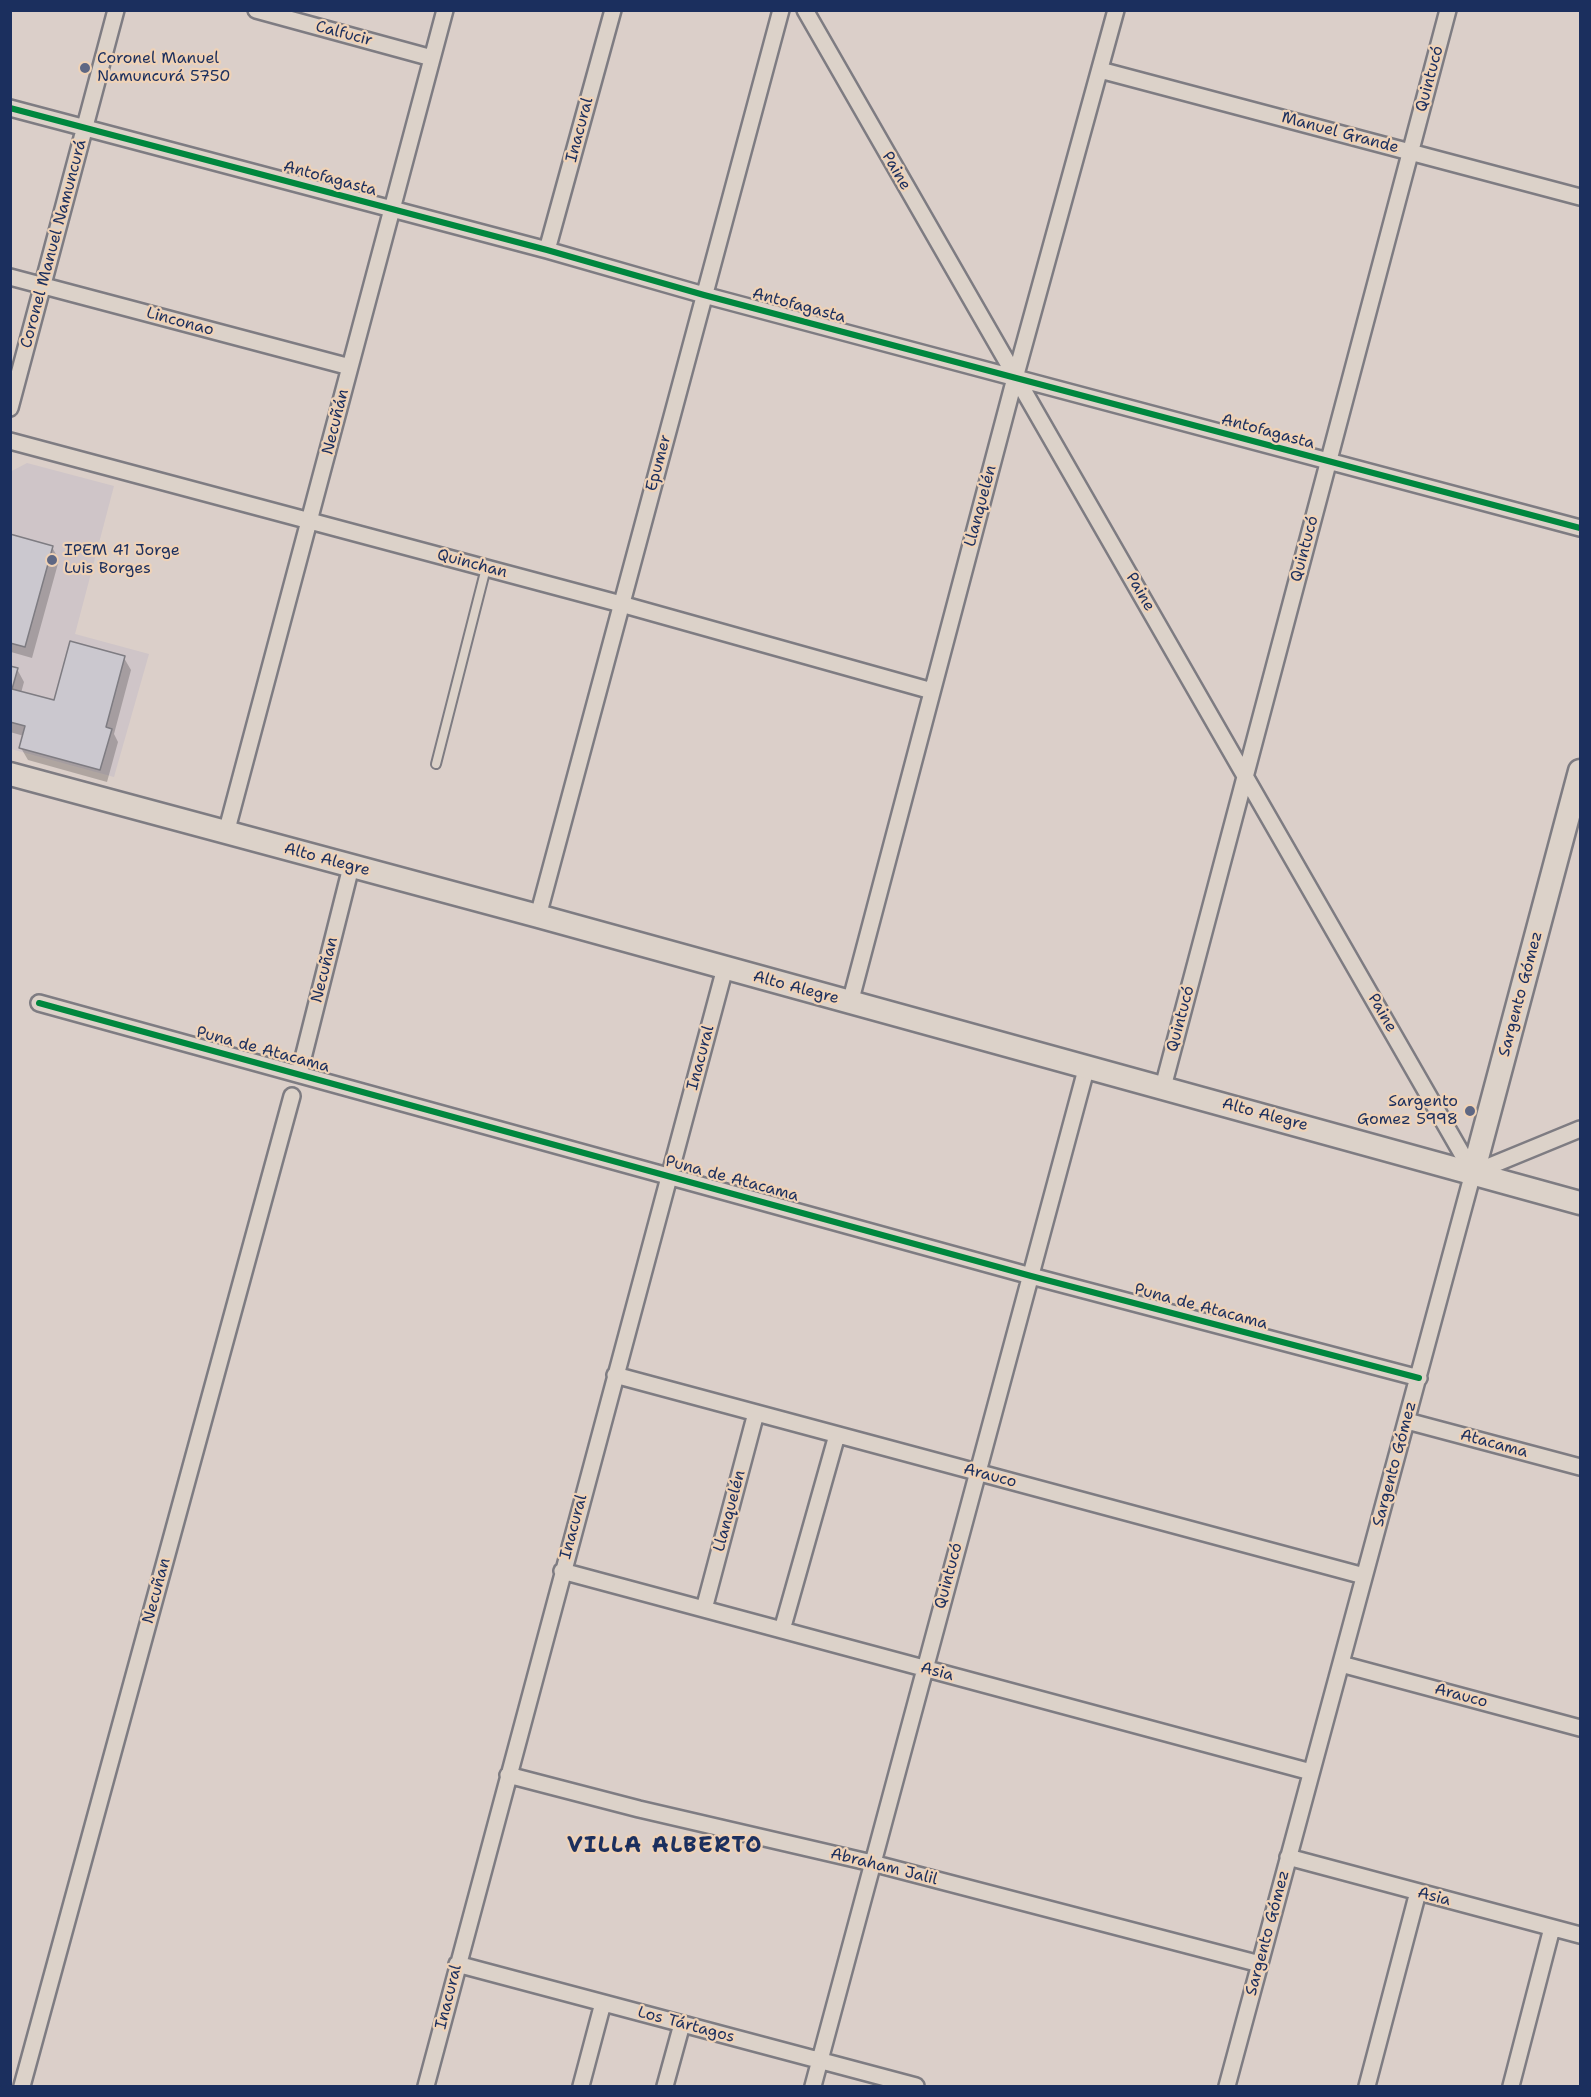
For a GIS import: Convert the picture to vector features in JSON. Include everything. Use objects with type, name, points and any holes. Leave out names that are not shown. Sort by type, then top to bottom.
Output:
[{"type":"main road","name":"Sargento Gómez","points":[[1473,1173],[1581,771]]},
{"type":"main road","name":"Alto Alegre","points":[[10,774],[538,916],[1581,1203]]},
{"type":"street","name":"Coronel Manuel Namuncurá","points":[[10,408],[116,10]]},
{"type":"street","name":"Calfucir","points":[[256,10],[432,58]]},
{"type":"street","name":"Necuñán","points":[[226,833],[445,10]]},
{"type":"street","name":"Inacural","points":[[547,250],[613,10]]},
{"type":"street","name":"Epumer","points":[[538,916],[781,10]]},
{"type":"street","name":"Paine","points":[[805,10],[1473,1173]]},
{"type":"street","name":"Llanquelén","points":[[850,1003],[1015,378],[1116,10]]},
{"type":"street","name":"Quintucó","points":[[1163,1087],[1448,10]]},
{"type":"street","name":"Manuel Grande","points":[[1100,70],[1581,197]]},
{"type":"street","name":"Antofagasta","points":[[10,108],[1581,528]]},
{"type":"street","name":"Linconao","points":[[10,277],[350,367]]},
{"type":"street","name":"Quinchan","points":[[10,441],[311,520],[933,691]]},
{"type":"street","name":"Necuñan","points":[[299,1074],[351,867]]},
{"type":"street","name":"Inacural","points":[[426,2086],[725,968]]},
{"type":"street","name":"Puna de Atacama","points":[[39,1003],[1031,1276],[1419,1378]]},
{"type":"street","name":"Quintucó","points":[[813,2086],[1087,1066]]},
{"type":"street","name":"Necuñan","points":[[22,2086],[292,1096]]},
{"type":"street","points":[[1473,1173],[1581,1129]]},
{"type":"street","name":"Sargento Gómez","points":[[1227,2086],[1473,1173]]},
{"type":"street","name":"Arauco","points":[[615,1375],[1364,1576]]},
{"type":"street","name":"Llanquelén","points":[[704,1610],[756,1413]]},
{"type":"street","name":"Atacama","points":[[1407,1420],[1581,1467]]},
{"type":"street","points":[[782,1630],[837,1435]]},
{"type":"street","name":"Asia","points":[[562,1571],[1311,1772]]},
{"type":"street","name":"Arauco","points":[[1341,1664],[1581,1728]]},
{"type":"street","name":"Abraham Jalil","points":[[508,1775],[639,1809],[872,1863],[1260,1964]]},
{"type":"street","name":"Asia","points":[[1288,1857],[1581,1935]]},
{"type":"street","points":[[1367,2086],[1418,1892]]},
{"type":"street","points":[[1511,2086],[1552,1928]]},
{"type":"street","name":"Los Tártagos","points":[[457,1964],[916,2086]]},
{"type":"street","points":[[580,2086],[603,2003]]},
{"type":"street","points":[[665,2086],[682,2024]]},
{"type":"lane","points":[[436,764],[486,568]]},
{"type":"shaded area","name":"IPEM 41 Jorge Luis Borges","points":[[27,463],[114,486],[75,634],[149,654],[114,777],[11,749],[10,472]]},
{"type":"building","points":[[10,534],[53,546],[25,647],[10,643]]},
{"type":"building","points":[[70,641],[125,656],[106,727],[112,729],[100,770],[19,748],[25,726],[10,722],[10,666],[18,668],[12,689],[54,700]]},
{"type":"cycle path","points":[[10,108],[1580,528]]},
{"type":"cycle path","points":[[39,1003],[1031,1276],[1419,1378]]},
{"type":"place","name":"Coronel Manuel Namuncurá 5750","points":[[85,68]]},
{"type":"place","name":"IPEM 41 Jorge Luis Borges","points":[[52,560]]},
{"type":"place","name":"Sargento Gomez 5998","points":[[1470,1111]]},
{"type":"district","name":"VILLA ALBERTO","points":[[665,1846]]}]
